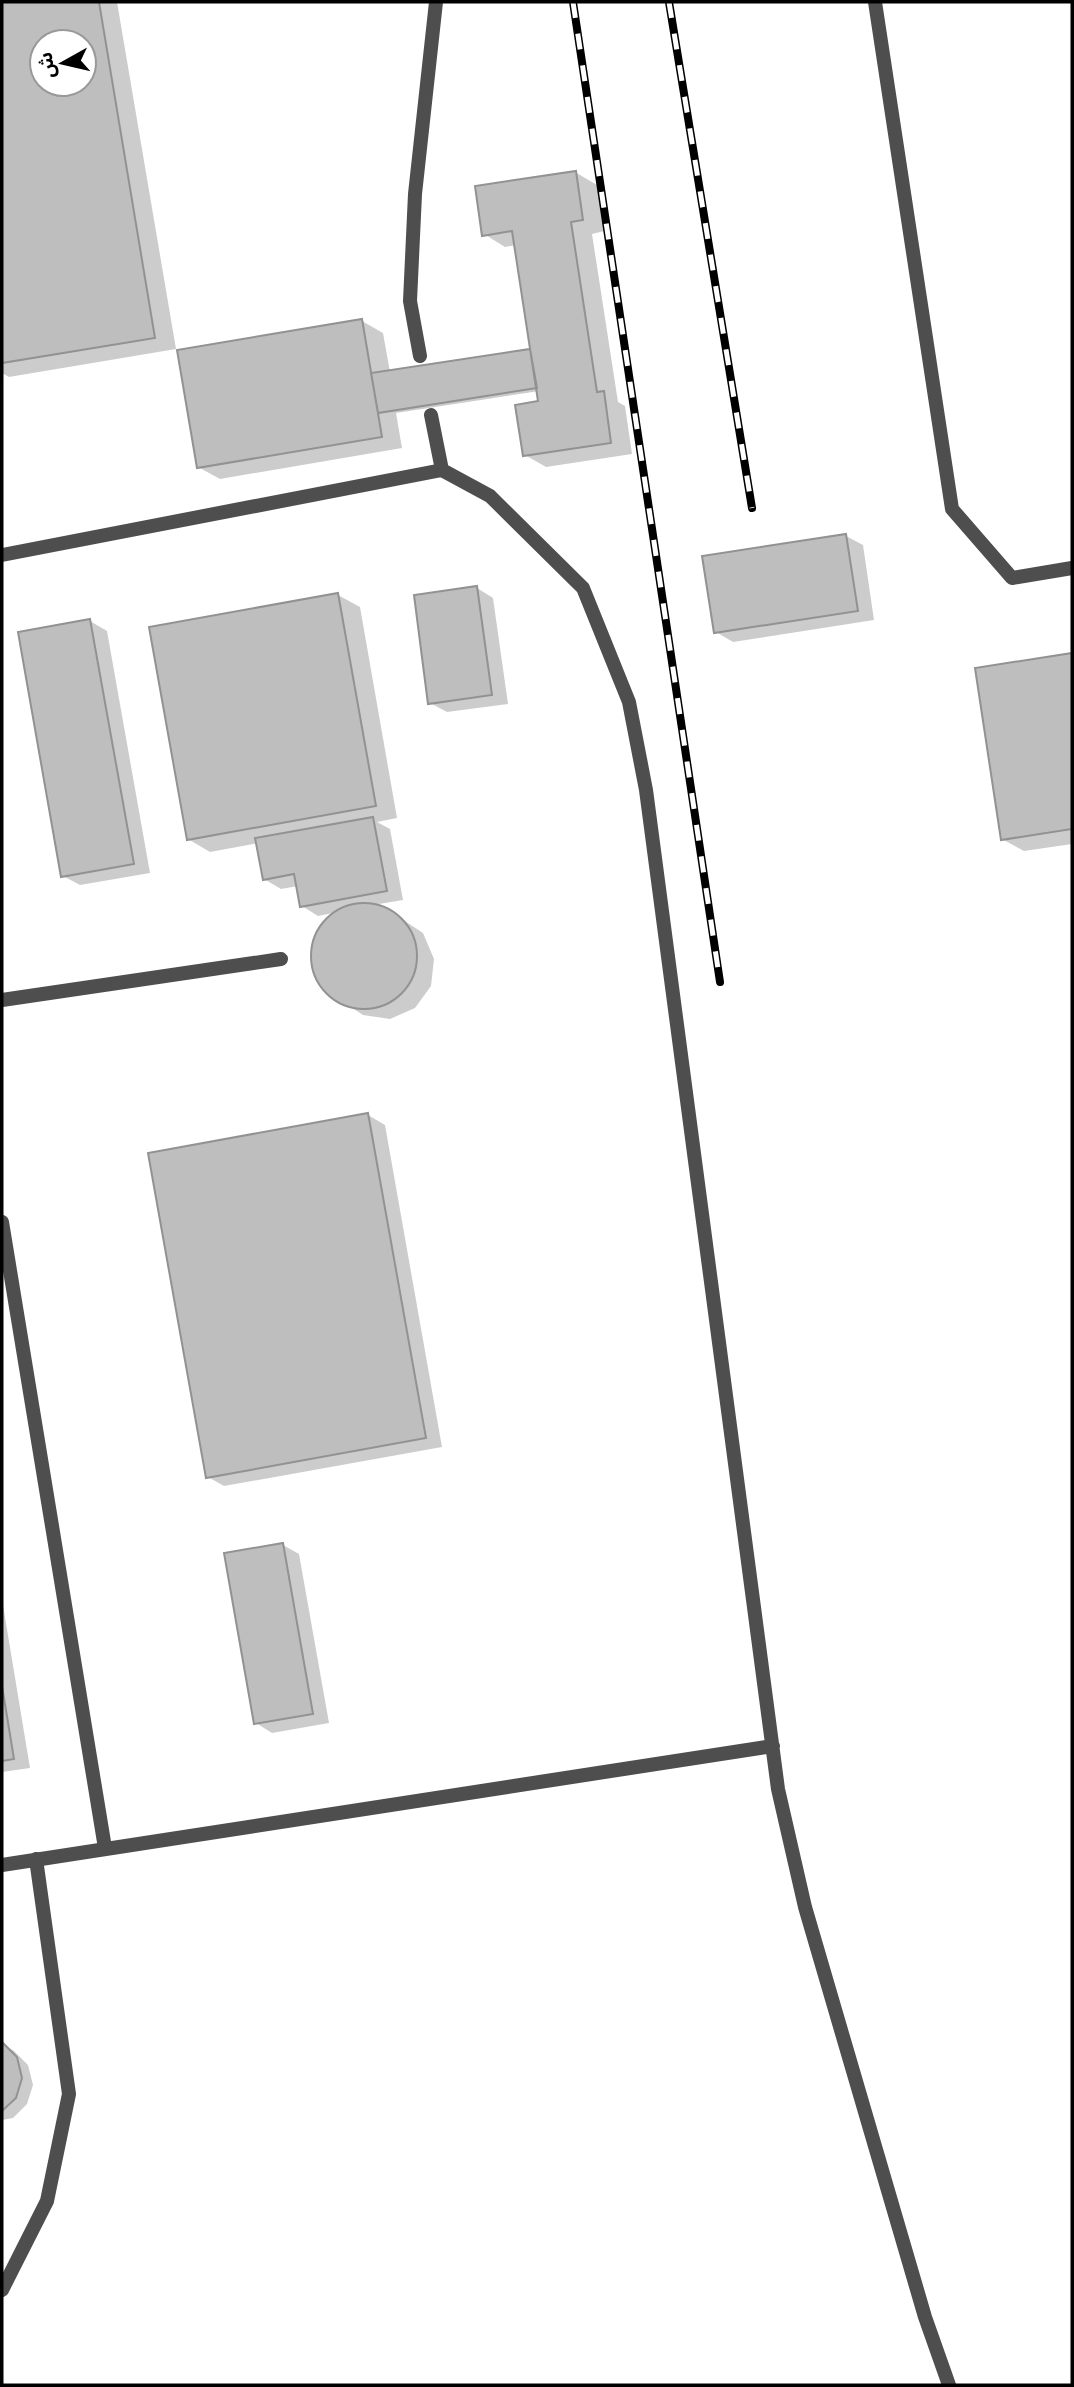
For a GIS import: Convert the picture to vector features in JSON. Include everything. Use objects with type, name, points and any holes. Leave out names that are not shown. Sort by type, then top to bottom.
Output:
[{"type":"lane","points":[[420,356],[410,288],[415,194],[436,2]]},
{"type":"lane","points":[[876,2],[952,509],[1012,578],[1072,568]]},
{"type":"lane","points":[[431,415],[442,470]]},
{"type":"lane","points":[[2,555],[442,470],[490,496],[583,587],[629,702],[646,790],[778,1788],[805,1908],[925,2317],[950,2385]]},
{"type":"lane","points":[[2,1000],[281,959]]},
{"type":"lane","points":[[2,1222],[105,1848]]},
{"type":"lane","points":[[2,1865],[773,1746]]},
{"type":"lane","points":[[2,2290],[47,2202],[69,2094],[36,1859]]},
{"type":"building","points":[[2,2],[99,2],[155,338],[2,363]]},
{"type":"building","points":[[576,171],[583,220],[571,222],[597,392],[604,391],[611,443],[523,456],[515,405],[538,401],[512,231],[482,236],[475,186]]},
{"type":"building","points":[[362,319],[382,437],[197,468],[177,350]]},
{"type":"building","points":[[530,349],[537,388],[378,413],[371,373]]},
{"type":"building","points":[[846,534],[858,611],[714,633],[702,556]]},
{"type":"building","points":[[477,586],[492,695],[428,704],[414,595]]},
{"type":"building","points":[[338,593],[376,806],[187,840],[149,627]]},
{"type":"building","points":[[90,619],[134,864],[61,877],[18,632]]},
{"type":"building","points":[[1072,653],[1072,829],[1001,840],[975,668]]},
{"type":"building","points":[[373,817],[387,891],[300,907],[294,874],[263,880],[255,838]]},
{"type":"building","points":[[364,903],[384,907],[402,918],[413,936],[417,956],[413,976],[402,994],[384,1005],[364,1009],[344,1005],[326,994],[315,976],[311,956],[315,936],[326,918],[344,907]]},
{"type":"building","points":[[368,1113],[426,1438],[206,1478],[148,1153]]},
{"type":"building","points":[[283,1543],[313,1714],[254,1724],[224,1553]]},
{"type":"building","points":[[2,1686],[14,1759],[2,1761]]},
{"type":"building","points":[[2,2042],[17,2057],[22,2078],[16,2098],[2,2111]]},
{"type":"railway","points":[[573,2],[720,982]]},
{"type":"railway","points":[[669,2],[752,508]]}]
